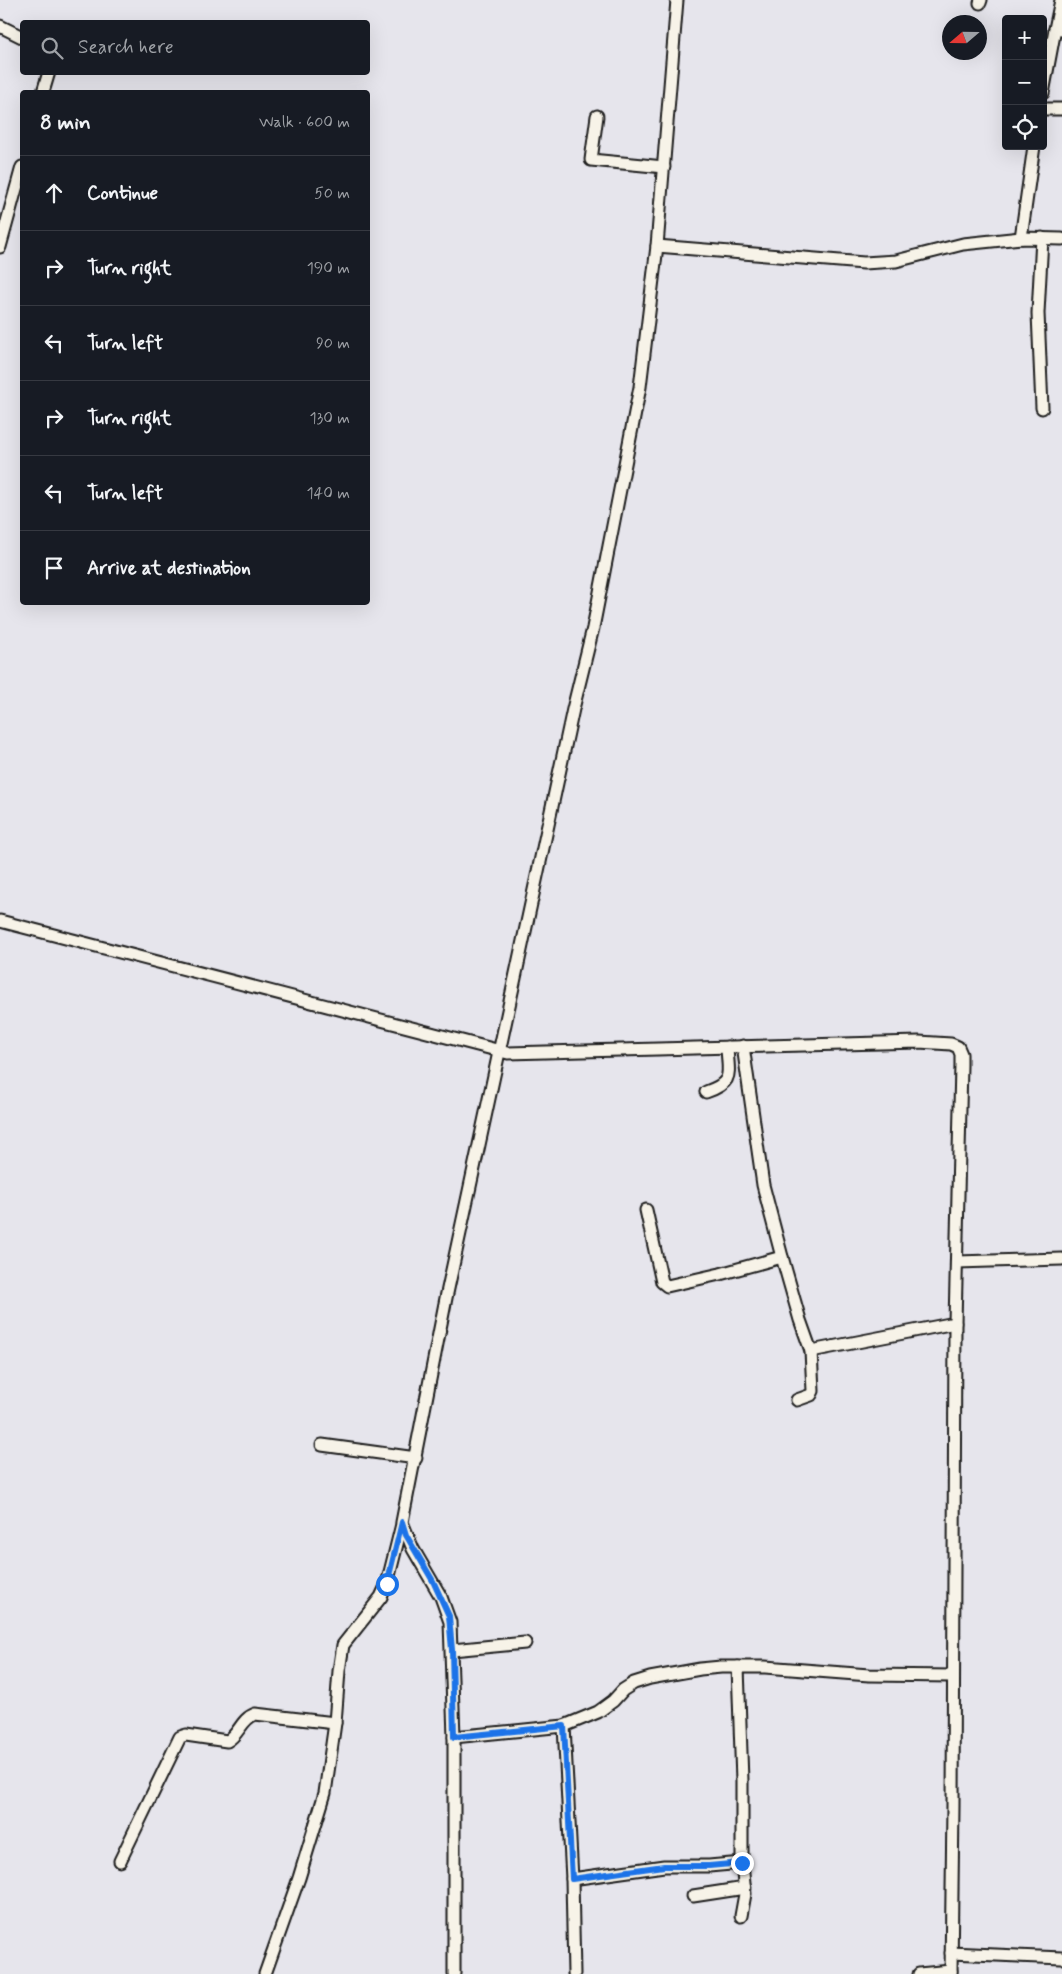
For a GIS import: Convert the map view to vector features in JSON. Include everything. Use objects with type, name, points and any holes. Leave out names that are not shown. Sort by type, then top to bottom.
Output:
[{"type":"street","points":[[264,1974],[300,1878],[325,1793],[343,1645],[381,1597],[387,1584],[416,1458],[446,1298],[499,1051],[573,709],[595,619],[640,387],[657,246],[677,0]]},
{"type":"street","points":[[1047,76],[1058,30],[1060,0]]},
{"type":"street","points":[[0,26],[20,35]]},
{"type":"street","points":[[44,90],[48,75]]},
{"type":"street","points":[[1047,108],[1062,109]]},
{"type":"street","points":[[597,116],[591,160],[664,167]]},
{"type":"street","points":[[1021,238],[1033,150]]},
{"type":"street","points":[[0,247],[20,174]]},
{"type":"street","points":[[657,246],[864,263],[896,261],[963,244],[1021,238],[1062,239]]},
{"type":"street","points":[[1042,238],[1038,313],[1042,408]]},
{"type":"street","points":[[0,922],[499,1051],[524,1053],[919,1042],[951,1044],[958,1047],[961,1054],[961,1065],[955,1323],[951,1972],[919,1974]]},
{"type":"street","points":[[743,1046],[763,1185],[800,1320],[811,1351],[813,1390],[811,1395],[798,1400]]},
{"type":"street","points":[[706,1092],[719,1088],[727,1081],[726,1047]]},
{"type":"street","points":[[646,1210],[662,1282],[667,1286],[720,1274],[782,1256]]},
{"type":"street","points":[[957,1262],[1062,1259]]},
{"type":"street","points":[[811,1351],[955,1323]]},
{"type":"street","points":[[322,1445],[416,1458]]},
{"type":"street","points":[[402,1522],[406,1535],[433,1581],[450,1622],[454,1737],[454,1974]]},
{"type":"street","points":[[452,1650],[525,1642]]},
{"type":"street","points":[[738,1667],[742,1781],[742,1863],[745,1888],[741,1916]]},
{"type":"street","points":[[454,1737],[564,1726],[598,1712],[634,1683],[650,1678],[700,1669],[764,1667],[869,1676],[953,1676]]},
{"type":"street","points":[[120,1861],[180,1737],[186,1735],[227,1741],[234,1736],[248,1717],[255,1714],[335,1723]]},
{"type":"street","points":[[564,1726],[572,1879],[574,1974]]},
{"type":"street","points":[[572,1879],[664,1866],[709,1866],[742,1863]]},
{"type":"street","points":[[693,1896],[745,1888]]},
{"type":"street","points":[[951,1947],[1062,1958]]},
{"type":"route","points":[[387,1584],[402,1522],[406,1535],[433,1581],[449,1616],[452,1650],[454,1737],[564,1726],[572,1879],[664,1866],[709,1866],[742,1863]]}]
